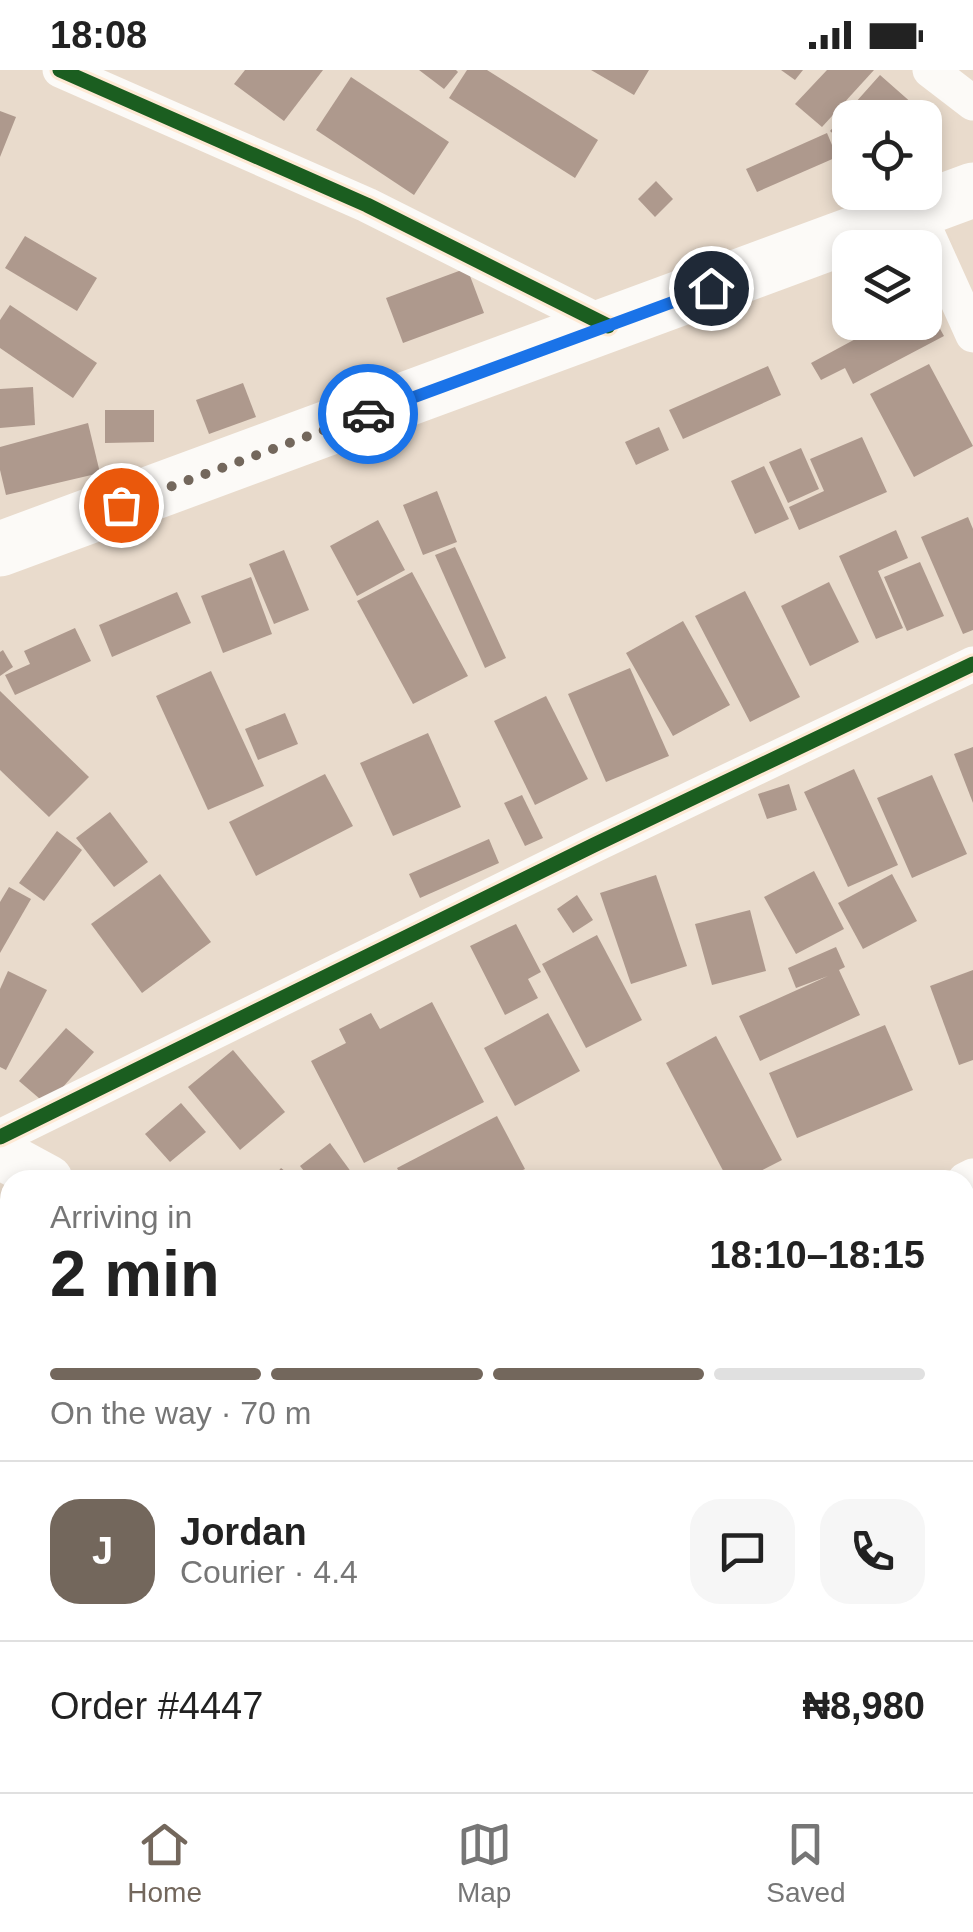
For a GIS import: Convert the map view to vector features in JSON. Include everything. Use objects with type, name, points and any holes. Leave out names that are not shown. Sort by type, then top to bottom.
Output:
[{"type":"main road","points":[[0,550],[973,190]]},
{"type":"street","points":[[60,70],[366,206],[608,326]]},
{"type":"street","points":[[930,70],[973,103]]},
{"type":"street","points":[[917,211],[973,335]]},
{"type":"street","points":[[0,1136],[594,844],[973,664]]},
{"type":"street","points":[[0,1154],[30,1170]]},
{"type":"building","points":[[245,70],[323,70],[284,121],[234,84]]},
{"type":"building","points":[[419,70],[456,70],[458,72],[444,89]]},
{"type":"building","points":[[467,70],[487,70],[598,140],[575,178],[449,98]]},
{"type":"building","points":[[591,70],[649,70],[634,95]]},
{"type":"building","points":[[781,70],[803,70],[795,80]]},
{"type":"building","points":[[827,70],[874,70],[847,100],[832,100],[832,116],[822,127],[795,104]]},
{"type":"building","points":[[880,75],[908,100],[858,100]]},
{"type":"building","points":[[351,77],[449,142],[414,195],[316,130]]},
{"type":"building","points":[[0,111],[16,117],[0,157]]},
{"type":"building","points":[[827,133],[832,145],[832,159],[757,192],[746,169]]},
{"type":"building","points":[[656,181],[673,199],[655,217],[638,199]]},
{"type":"building","points":[[25,236],[97,278],[77,311],[5,268]]},
{"type":"building","points":[[467,268],[484,313],[403,343],[386,298]]},
{"type":"building","points":[[10,305],[97,363],[73,398],[0,348],[0,320]]},
{"type":"building","points":[[854,340],[936,340],[853,384],[845,368],[821,380],[811,363]]},
{"type":"building","points":[[929,364],[973,446],[914,477],[870,394]]},
{"type":"building","points":[[768,366],[781,395],[683,439],[669,410]]},
{"type":"building","points":[[243,383],[256,417],[209,434],[196,400]]},
{"type":"building","points":[[33,387],[35,425],[0,428],[0,389]]},
{"type":"building","points":[[105,410],[154,410],[154,442],[105,443]]},
{"type":"building","points":[[88,423],[100,473],[6,495],[0,447]]},
{"type":"building","points":[[659,427],[669,450],[636,465],[625,442]]},
{"type":"building","points":[[862,437],[887,492],[799,530],[789,507],[824,491],[810,459]]},
{"type":"building","points":[[801,448],[819,489],[788,503],[769,462]]},
{"type":"building","points":[[764,466],[789,519],[755,534],[731,481]]},
{"type":"building","points":[[437,491],[457,542],[423,555],[403,505]]},
{"type":"building","points":[[968,517],[973,529],[973,630],[963,634],[921,537]]},
{"type":"building","points":[[378,520],[405,570],[357,596],[330,546]]},
{"type":"building","points":[[896,530],[908,558],[878,571],[903,628],[876,639],[839,556]]},
{"type":"building","points":[[455,547],[506,658],[485,668],[435,555]]},
{"type":"building","points":[[284,550],[309,610],[274,624],[249,564]]},
{"type":"building","points":[[920,562],[944,616],[907,631],[884,577]]},
{"type":"building","points":[[412,572],[468,676],[413,704],[357,601]]},
{"type":"building","points":[[251,577],[272,634],[223,653],[201,596]]},
{"type":"building","points":[[829,582],[859,642],[810,666],[781,606]]},
{"type":"building","points":[[745,591],[800,697],[750,722],[695,616]]},
{"type":"building","points":[[177,592],[191,623],[112,657],[99,625]]},
{"type":"building","points":[[683,621],[730,705],[673,736],[626,653]]},
{"type":"building","points":[[75,628],[91,661],[15,695],[5,675],[30,664],[24,651]]},
{"type":"building","points":[[3,650],[13,667],[0,676],[0,652]]},
{"type":"building","points":[[630,668],[669,756],[606,782],[568,694]]},
{"type":"building","points":[[211,671],[264,786],[208,810],[156,696]]},
{"type":"building","points":[[0,691],[89,777],[49,817],[0,770]]},
{"type":"building","points":[[546,696],[588,779],[535,805],[494,721]]},
{"type":"building","points":[[285,713],[298,744],[258,760],[245,729]]},
{"type":"building","points":[[428,733],[461,807],[393,836],[360,763]]},
{"type":"building","points":[[973,747],[973,803],[954,754]]},
{"type":"building","points":[[854,769],[898,865],[848,887],[804,792]]},
{"type":"building","points":[[325,774],[353,826],[256,876],[229,822]]},
{"type":"building","points":[[932,775],[967,854],[912,878],[877,798]]},
{"type":"building","points":[[789,784],[797,810],[767,819],[758,794]]},
{"type":"building","points":[[522,795],[543,838],[525,846],[504,803]]},
{"type":"building","points":[[110,812],[148,862],[114,887],[76,838]]},
{"type":"building","points":[[57,831],[82,850],[44,901],[19,883]]},
{"type":"building","points":[[489,839],[499,863],[420,898],[409,874]]},
{"type":"building","points":[[814,871],[844,929],[796,954],[764,897]]},
{"type":"building","points":[[160,874],[211,942],[142,993],[91,924]]},
{"type":"building","points":[[892,874],[917,921],[863,949],[838,903]]},
{"type":"building","points":[[656,875],[687,966],[631,984],[600,893]]},
{"type":"building","points":[[9,887],[31,899],[0,953],[0,902]]},
{"type":"building","points":[[577,895],[593,920],[573,933],[557,909]]},
{"type":"building","points":[[750,910],[766,971],[712,985],[695,924]]},
{"type":"building","points":[[516,924],[541,972],[528,979],[538,998],[505,1015],[470,946]]},
{"type":"building","points":[[597,935],[642,1020],[586,1048],[542,964]]},
{"type":"building","points":[[836,947],[845,967],[839,970],[860,1015],[760,1061],[739,1016],[828,976],[796,988],[788,968]]},
{"type":"building","points":[[973,970],[973,1060],[959,1065],[930,986]]},
{"type":"building","points":[[8,971],[47,990],[6,1070],[0,1067],[0,989]]},
{"type":"building","points":[[432,1002],[484,1102],[364,1163],[311,1061],[346,1043],[339,1029],[371,1013],[380,1029]]},
{"type":"building","points":[[548,1013],[580,1071],[515,1106],[484,1048]]},
{"type":"building","points":[[885,1025],[913,1090],[797,1138],[769,1073]]},
{"type":"building","points":[[66,1028],[94,1052],[47,1105],[19,1081]]},
{"type":"building","points":[[716,1036],[782,1160],[762,1170],[723,1170],[666,1063]]},
{"type":"building","points":[[233,1050],[285,1112],[240,1150],[188,1087]]},
{"type":"building","points":[[181,1103],[206,1132],[170,1162],[145,1134]]},
{"type":"building","points":[[497,1116],[525,1169],[398,1170]]},
{"type":"building","points":[[330,1143],[350,1170],[303,1170],[300,1166]]},
{"type":"cycle path","points":[[60,70],[367,205],[608,326]]},
{"type":"cycle path","points":[[0,1137],[973,664]]},
{"type":"way so far","points":[[121,505],[368,414]]},
{"type":"route","points":[[368,414],[711,288]]}]
